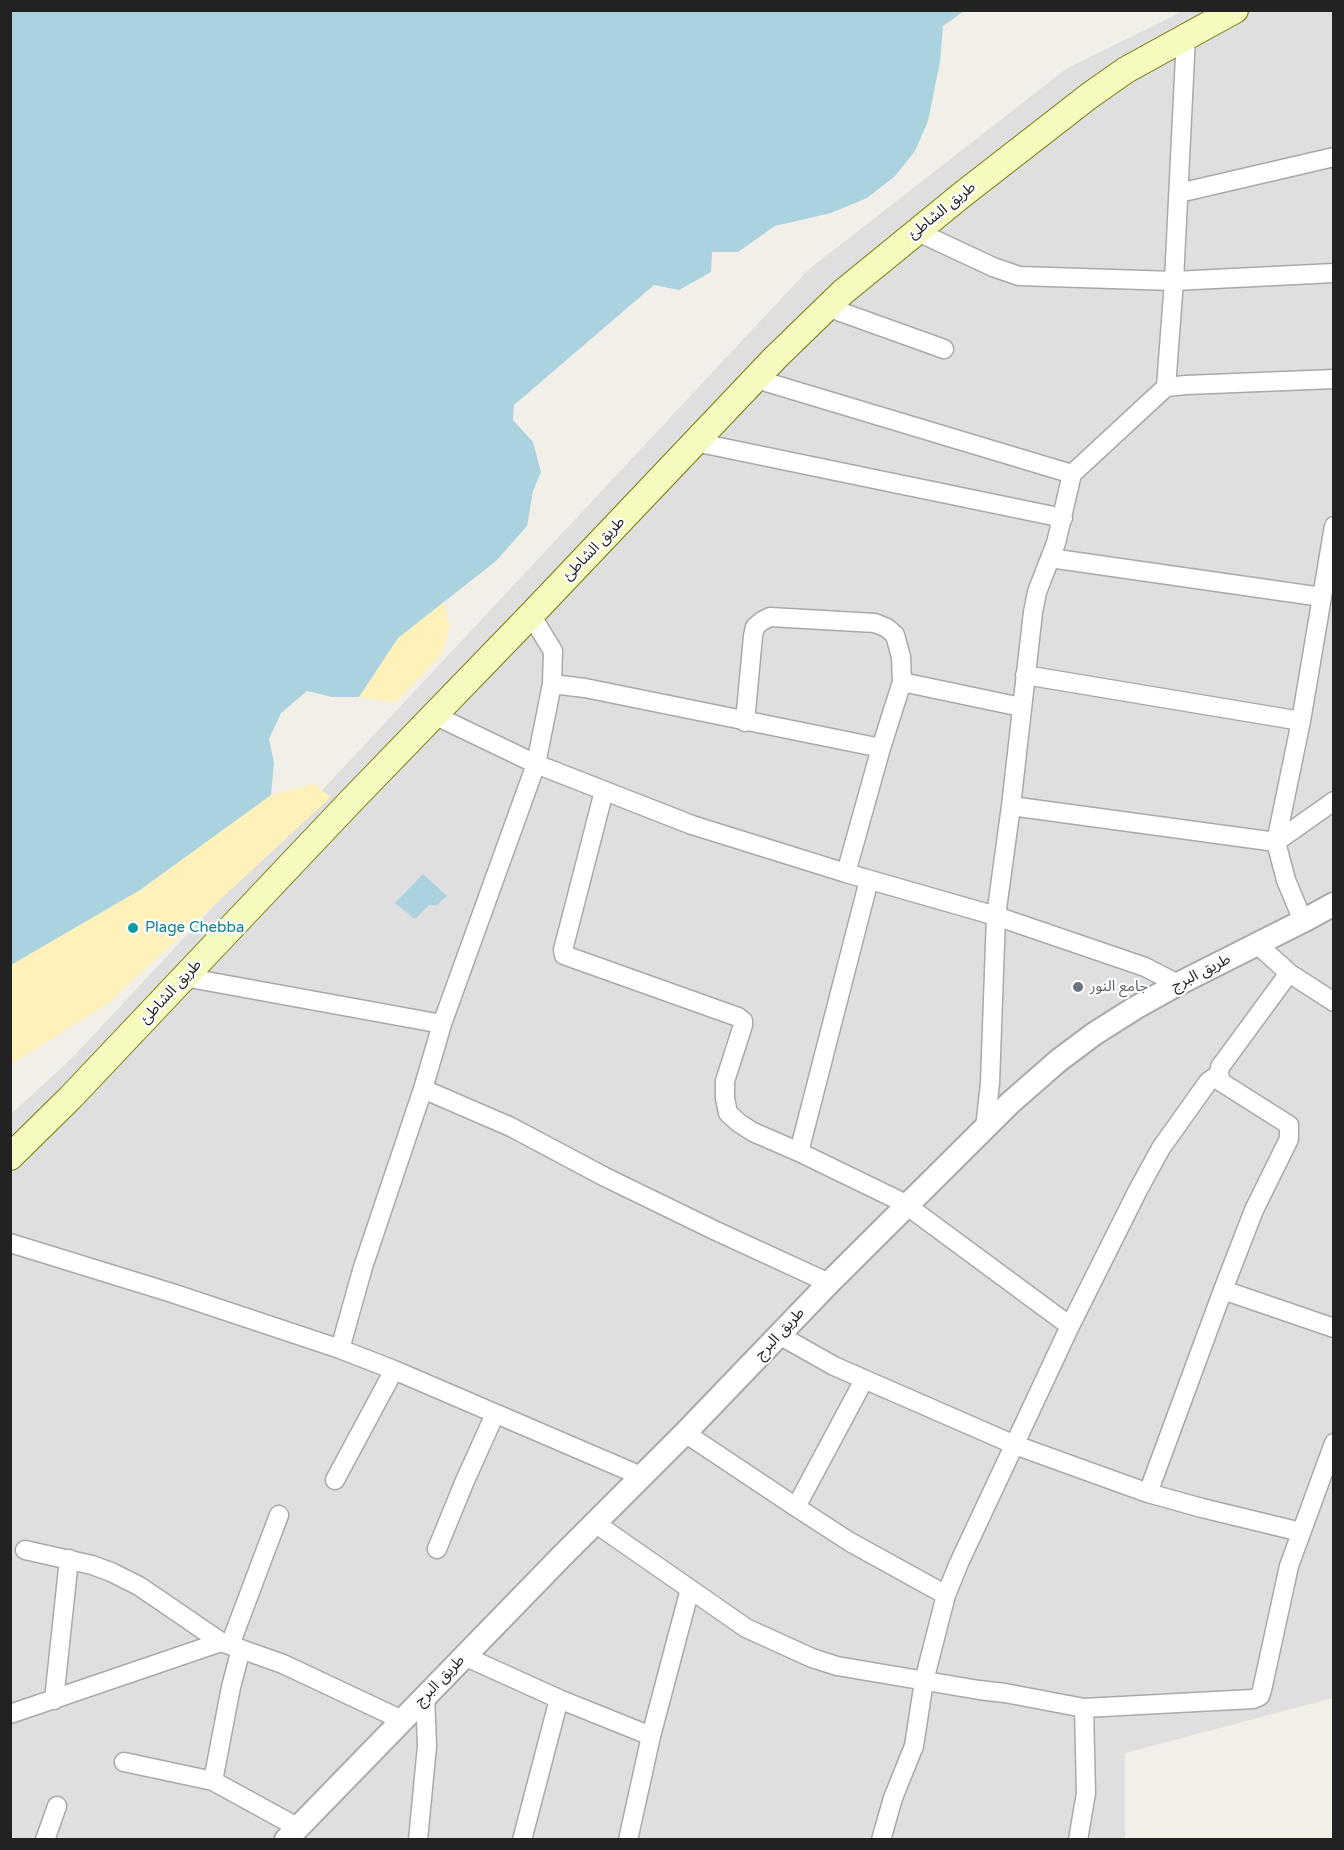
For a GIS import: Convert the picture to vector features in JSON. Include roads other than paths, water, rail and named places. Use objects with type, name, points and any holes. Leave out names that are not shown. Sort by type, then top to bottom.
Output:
[{"type":"main road","name":"طريق الشاطئ","points":[[10,1157],[70,1098],[695,442],[843,292],[916,231],[1089,96],[1126,70],[1235,10]]},
{"type":"street","points":[[1166,387],[1174,281],[1186,36]]},
{"type":"street","points":[[1179,193],[1334,157]]},
{"type":"street","points":[[916,231],[993,267],[1019,276],[1174,281],[1334,273]]},
{"type":"street","points":[[827,307],[944,349]]},
{"type":"street","points":[[756,379],[1072,474]]},
{"type":"street","points":[[985,1128],[990,1083],[996,916],[1025,675],[1037,592],[1063,518],[1072,474],[1166,387],[1334,380]]},
{"type":"street","points":[[695,442],[1063,518]]},
{"type":"street","points":[[1303,921],[1286,880],[1276,842],[1330,565],[1334,526]]},
{"type":"street","points":[[1050,558],[1322,597]]},
{"type":"street","points":[[340,1349],[380,1213],[423,1089],[442,1024],[536,764],[552,684],[552,651],[531,615]]},
{"type":"street","points":[[745,722],[755,627],[770,617],[875,623],[887,628],[895,635],[901,657],[902,682],[846,873]]},
{"type":"street","points":[[1025,675],[1301,721]]},
{"type":"street","points":[[902,682],[1021,707]]},
{"type":"street","points":[[552,684],[585,688],[881,748]]},
{"type":"street","points":[[434,715],[536,764],[692,825],[869,880],[996,916],[1145,966],[1179,984]]},
{"type":"street","points":[[604,791],[563,950],[564,955],[738,1017],[743,1021],[743,1025],[725,1081],[728,1113],[753,1132],[889,1194],[907,1205],[1070,1326]]},
{"type":"street","points":[[1011,806],[1276,842],[1334,801]]},
{"type":"street","points":[[799,1152],[869,880]]},
{"type":"street","name":"طريق البرج","points":[[291,1833],[685,1433],[829,1283],[985,1128],[1041,1076],[1085,1041],[1135,1008],[1334,904]]},
{"type":"street","points":[[1257,944],[1289,973],[1334,1002]]},
{"type":"street","points":[[1148,1493],[1222,1290],[1254,1210],[1289,1139],[1289,1125],[1221,1082],[1219,1074],[1220,1067],[1289,973]]},
{"type":"street","points":[[184,977],[442,1024]]},
{"type":"street","points":[[882,1839],[893,1798],[914,1746],[924,1681],[946,1595],[962,1556],[1070,1326],[1128,1209],[1161,1148],[1208,1082],[1219,1074]]},
{"type":"street","points":[[423,1089],[511,1127],[605,1177],[829,1283]]},
{"type":"street","points":[[10,1243],[172,1293],[340,1349],[641,1476]]},
{"type":"street","points":[[1222,1290],[1334,1328]]},
{"type":"street","points":[[779,1335],[821,1360],[1015,1445],[1148,1493],[1301,1532]]},
{"type":"street","points":[[335,1480],[394,1370]]},
{"type":"street","points":[[795,1507],[864,1380]]},
{"type":"street","points":[[437,1549],[495,1414]]},
{"type":"street","points":[[685,1433],[842,1537],[946,1595]]},
{"type":"street","points":[[595,1524],[747,1628],[812,1658],[837,1666],[1084,1708],[1253,1699],[1260,1696],[1262,1690],[1289,1566],[1334,1443]]},
{"type":"street","points":[[213,1781],[231,1687],[231,1646],[279,1515]]},
{"type":"street","points":[[25,1550],[92,1564],[127,1580],[231,1646],[283,1664],[402,1720]]},
{"type":"street","points":[[54,1700],[69,1559]]},
{"type":"street","points":[[628,1839],[651,1736],[690,1589]]},
{"type":"street","points":[[10,1714],[231,1646]]},
{"type":"street","points":[[464,1656],[559,1699],[651,1736]]},
{"type":"street","points":[[418,1839],[428,1746],[425,1696]]},
{"type":"street","points":[[522,1839],[559,1699]]},
{"type":"street","points":[[1078,1839],[1086,1793],[1084,1708]]},
{"type":"street","points":[[124,1762],[213,1781],[291,1833]]},
{"type":"street","points":[[45,1839],[57,1806]]},
{"type":"water","points":[[10,11],[964,11],[943,26],[940,62],[928,121],[915,151],[895,176],[867,198],[831,213],[775,226],[738,252],[712,252],[711,272],[679,290],[654,285],[514,405],[513,420],[533,442],[541,472],[533,491],[527,526],[496,561],[398,638],[359,697],[332,697],[307,691],[281,713],[269,739],[274,763],[271,795],[140,890],[11,965]]},
{"type":"water","points":[[423,874],[447,896],[437,905],[429,905],[415,919],[395,903]]},
{"type":"place","name":"Plage Chebba","points":[[133,928]]},
{"type":"place","name":"جامع النور","points":[[1078,987]]}]
